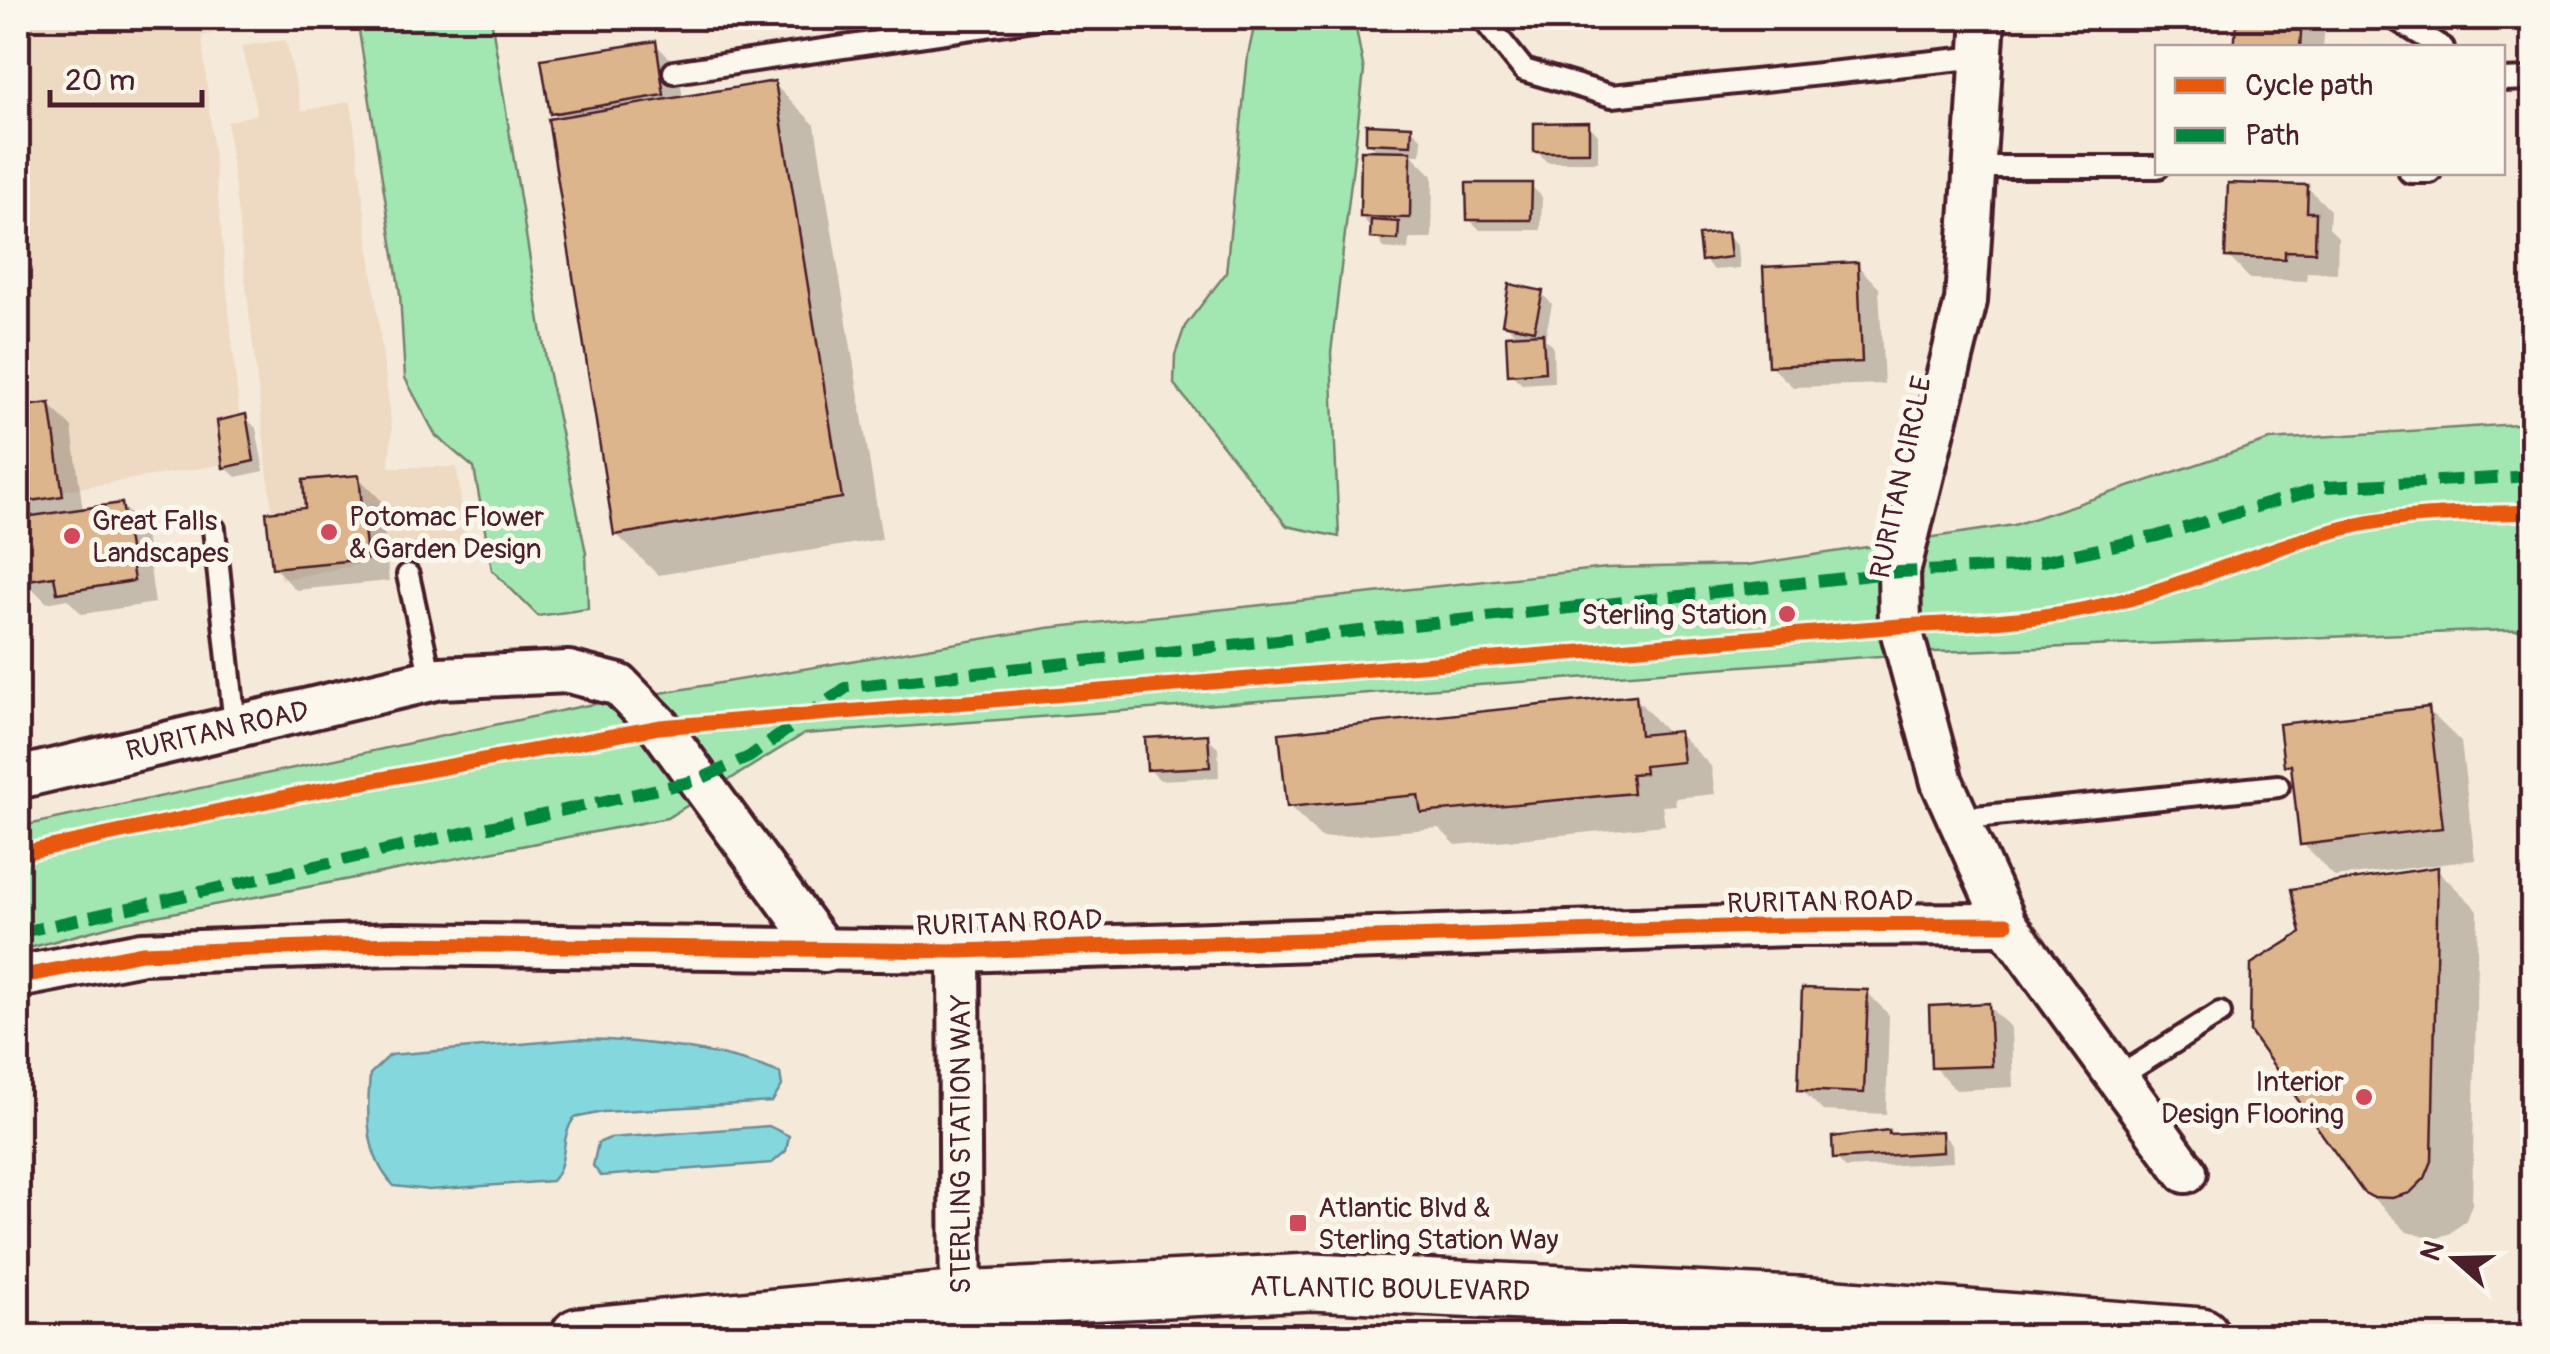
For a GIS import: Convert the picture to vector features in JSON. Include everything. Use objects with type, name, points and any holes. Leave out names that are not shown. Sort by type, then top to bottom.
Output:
[{"type":"main road","name":"ATLANTIC BOULEVARD","points":[[579,1336],[960,1318],[1312,1282],[1797,1305],[2201,1336]]},
{"type":"street","name":"RURITAN CIRCLE","points":[[1982,37],[1966,300],[1898,572],[1900,626],[1956,819],[2006,924],[2186,1172]]},
{"type":"street","name":"RURITAN ROAD","points":[[18,778],[431,679],[569,672],[620,685],[660,727],[824,950]]},
{"type":"street","name":"RURITAN ROAD","points":[[18,977],[142,953],[394,944],[959,951],[1771,926],[2006,924]]},
{"type":"street","name":"STERLING STATION WAY","points":[[959,951],[960,1318]]},
{"type":"lane","points":[[674,72],[1041,18]]},
{"type":"lane","points":[[1487,18],[1488,25],[1524,70],[1612,96],[1982,37]]},
{"type":"lane","points":[[2394,18],[2438,45]]},
{"type":"lane","points":[[2505,80],[2532,79]]},
{"type":"lane","points":[[1975,167],[2155,166]]},
{"type":"lane","points":[[214,529],[236,725]]},
{"type":"lane","points":[[408,575],[431,679]]},
{"type":"lane","points":[[1956,819],[2278,786]]},
{"type":"lane","points":[[2118,1078],[2220,1012]]},
{"type":"shaded area","name":"Great Falls Landscapes","points":[[18,18],[292,18],[202,36],[244,461],[18,498]]},
{"type":"shaded area","points":[[286,40],[302,111],[351,101],[392,429],[389,467],[457,467],[466,543],[280,580],[227,122],[257,114],[242,46]]},
{"type":"green space","points":[[357,18],[491,18],[547,365],[586,553],[588,609],[538,616],[492,570],[474,468],[436,436],[405,378],[400,294]]},
{"type":"green space","points":[[1256,18],[1354,18],[1364,71],[1331,353],[1339,537],[1287,526],[1174,384],[1175,355],[1185,326],[1226,273],[1248,55]]},
{"type":"green space","points":[[2532,423],[2532,629],[1935,652],[804,734],[667,818],[125,922],[18,951],[18,827],[583,706],[1047,628],[1607,568],[1747,565],[2014,525],[2270,440]]},
{"type":"water","points":[[578,1039],[708,1052],[780,1073],[782,1086],[772,1102],[603,1112],[574,1118],[552,1181],[429,1190],[394,1186],[384,1174],[372,1148],[369,1090],[370,1074],[390,1055]]},
{"type":"water","points":[[769,1126],[789,1136],[786,1151],[772,1163],[601,1176],[593,1166],[598,1143],[610,1138]]},
{"type":"building","points":[[2237,18],[2302,18],[2300,45],[2234,45]]},
{"type":"building","points":[[656,41],[664,95],[550,114],[541,59]]},
{"type":"building","points":[[775,81],[842,498],[614,535],[548,119]]},
{"type":"building","points":[[1589,122],[1589,152],[1534,152],[1534,123]]},
{"type":"building","points":[[1366,124],[1412,126],[1411,145],[1366,143]]},
{"type":"building","points":[[1361,150],[1411,151],[1410,218],[1360,217]]},
{"type":"building","points":[[1466,183],[1532,183],[1531,220],[1467,220]]},
{"type":"building","points":[[2228,183],[2308,185],[2307,212],[2316,212],[2315,252],[2285,251],[2285,259],[2225,257]]},
{"type":"building","points":[[1371,220],[1399,222],[1398,240],[1370,238]]},
{"type":"building","points":[[1728,232],[1731,257],[1701,261],[1698,235]]},
{"type":"building","points":[[1858,262],[1862,362],[1768,366],[1763,267]]},
{"type":"building","points":[[1509,284],[1543,291],[1534,330],[1502,324]]},
{"type":"building","points":[[1543,333],[1545,372],[1508,375],[1506,335]]},
{"type":"building","points":[[50,403],[63,496],[18,503],[18,407]]},
{"type":"building","points":[[246,414],[254,461],[223,468],[217,421]]},
{"type":"building","points":[[359,475],[367,559],[272,568],[266,512],[305,508],[303,480]]},
{"type":"building","name":"Great Falls Landscapes","points":[[122,503],[134,581],[57,593],[54,576],[22,581],[18,518]]},
{"type":"building","points":[[1636,695],[1640,735],[1679,731],[1683,762],[1644,766],[1645,773],[1631,774],[1633,793],[1421,813],[1418,795],[1287,807],[1279,733]]},
{"type":"building","points":[[2429,707],[2443,828],[2300,845],[2291,765],[2284,766],[2279,724]]},
{"type":"building","points":[[1208,734],[1210,767],[1147,770],[1145,738]]},
{"type":"building","name":"Interior Design Flooring","points":[[2438,867],[2432,1161],[2425,1178],[2410,1193],[2392,1198],[2372,1197],[2363,1192],[2250,1032],[2251,964],[2301,933],[2291,889]]},
{"type":"building","points":[[1802,988],[1868,990],[1864,1093],[1798,1090]]},
{"type":"building","points":[[1989,1003],[1992,1066],[1931,1068],[1929,1006]]},
{"type":"building","points":[[1889,1130],[1889,1134],[1942,1131],[1943,1152],[1833,1159],[1832,1137]]},
{"type":"marked path","points":[[18,933],[698,780],[749,757],[847,687],[1899,572],[2017,567],[2157,536],[2325,487],[2532,476]]},
{"type":"cycle path","points":[[18,854],[295,795],[660,727],[2023,618],[2129,599],[2358,525],[2423,516],[2532,512]]},
{"type":"cycle path","points":[[18,977],[142,953],[393,944],[959,951],[1791,925],[2006,924]]},
{"type":"place","name":"Potomac Flower & Garden Design","points":[[329,532]]},
{"type":"place","name":"Great Falls Landscapes","points":[[72,536]]},
{"type":"place","name":"Sterling Station","points":[[1787,614]]},
{"type":"place","name":"Interior Design Flooring","points":[[2364,1097]]},
{"type":"place","name":"Atlantic Blvd & Sterling Station Way","points":[[1298,1223]]}]
